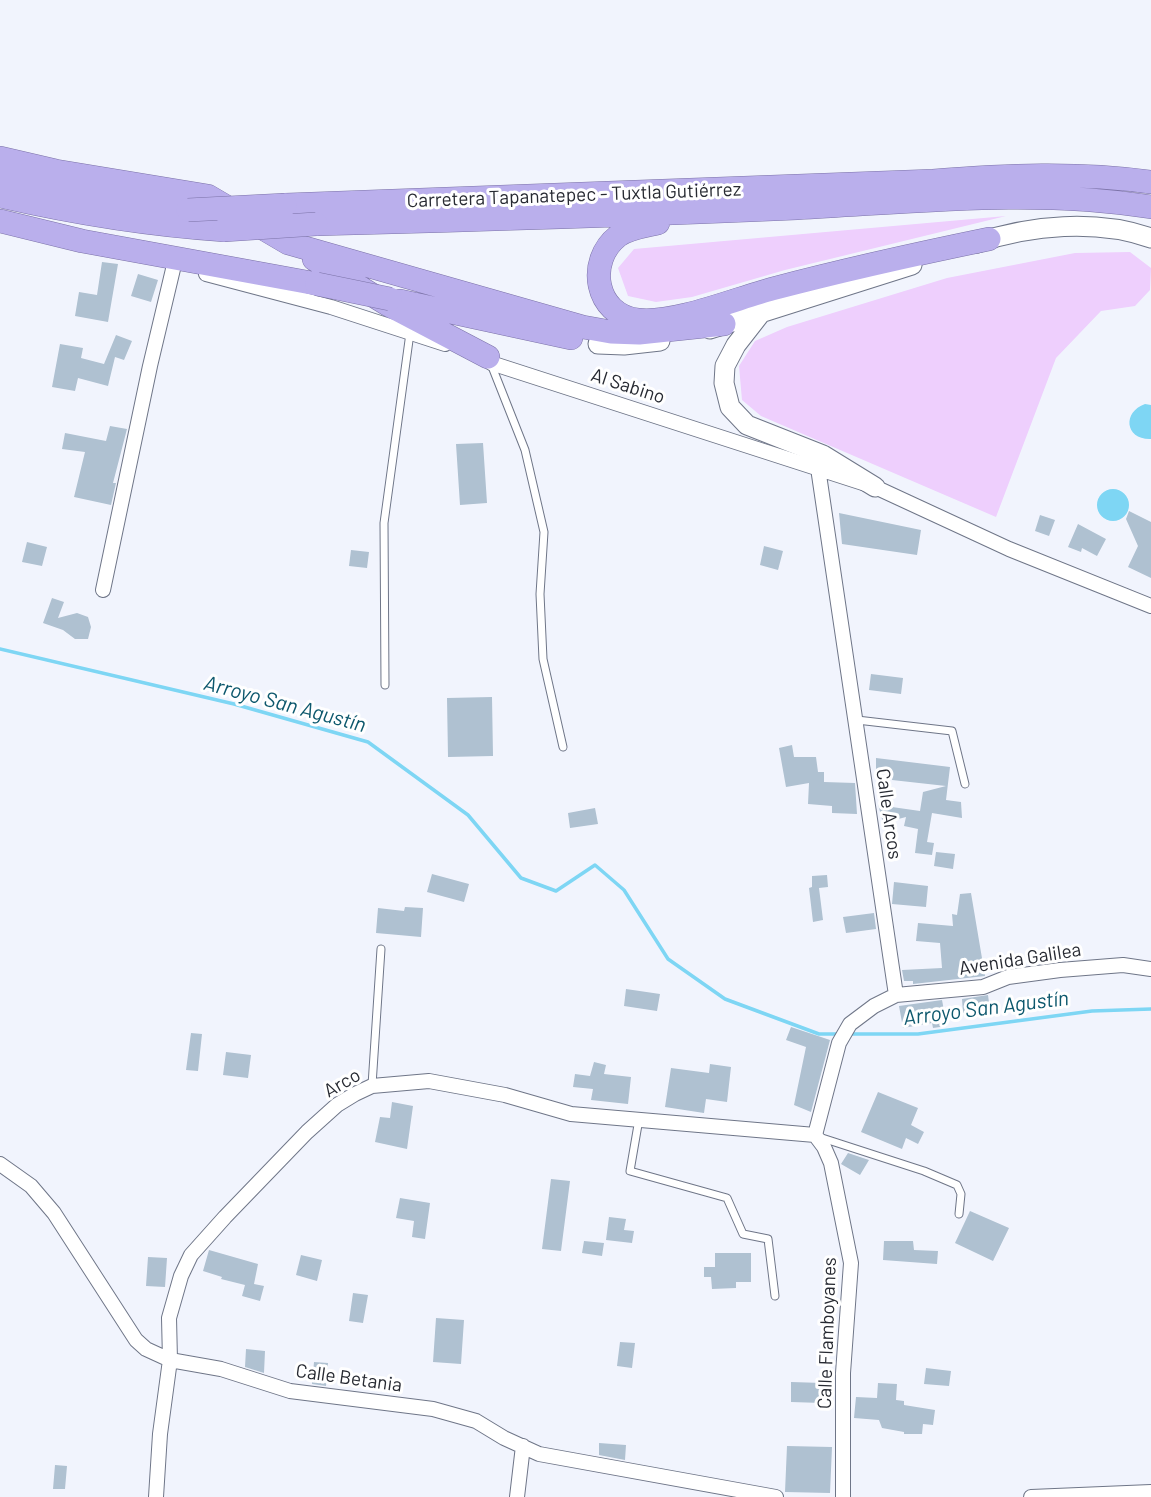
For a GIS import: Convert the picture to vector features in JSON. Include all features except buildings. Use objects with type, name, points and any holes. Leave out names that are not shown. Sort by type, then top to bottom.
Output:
[{"type":"highway","points":[[0,158],[56,171],[208,196],[387,304],[447,334],[489,360]]},
{"type":"highway","name":"Carretera Tapanatepec - Tuxtla Gutiérrez","points":[[0,177],[55,190],[188,210],[933,181],[1020,174],[1061,174],[1151,181]]},
{"type":"highway","name":"Carretera Tapanatepec - Tuxtla Gutiérrez","points":[[0,196],[82,213],[224,230],[316,224],[720,212],[1034,197],[1110,200],[1151,207]]},
{"type":"highway","points":[[720,212],[640,226],[620,234],[604,252],[599,265],[601,293],[609,307],[619,315],[638,320],[693,313],[886,260],[989,239]]},
{"type":"highway","points":[[0,220],[82,241],[317,284],[598,344]]},
{"type":"highway","points":[[288,243],[601,330],[639,333],[724,324]]},
{"type":"main road","points":[[598,344],[651,343],[724,324],[989,239],[1063,226],[1104,228],[1151,238]]},
{"type":"main road","points":[[761,313],[736,345],[725,366],[724,383],[730,407],[747,425],[823,455],[875,487]]},
{"type":"street","name":"Al Sabino","points":[[82,241],[331,307],[875,487],[1010,549],[1151,606]]},
{"type":"street","points":[[103,590],[174,265]]},
{"type":"street","name":"Calle Arcos","points":[[818,468],[896,995]]},
{"type":"street","name":"Avenida Galilea","points":[[896,995],[983,987],[1033,973],[1123,965],[1151,969]]},
{"type":"street","points":[[815,1135],[839,1043],[850,1024],[874,1006],[896,995]]},
{"type":"street","name":"Arco","points":[[156,1497],[160,1433],[170,1360],[169,1318],[181,1276],[191,1255],[307,1132],[337,1105],[372,1086],[429,1081],[505,1095],[571,1114],[815,1135]]},
{"type":"street","name":"Calle Flamboyanes","points":[[815,1135],[831,1163],[851,1263],[843,1373],[843,1497]]},
{"type":"street","name":"Calle Betania","points":[[0,1164],[31,1186],[54,1213],[136,1340],[146,1349],[170,1360],[221,1369],[290,1391],[433,1409],[476,1421],[539,1454],[776,1497]]},
{"type":"street","points":[[517,1497],[523,1446]]},
{"type":"street","points":[[1031,1497],[1151,1492]]},
{"type":"lane","points":[[385,685],[384,523],[410,332]]},
{"type":"lane","points":[[489,360],[525,450],[544,531],[540,594],[543,659],[563,747]]},
{"type":"lane","points":[[857,720],[952,730],[965,785]]},
{"type":"lane","points":[[372,1086],[381,949]]},
{"type":"lane","points":[[639,1119],[630,1171],[727,1198],[743,1234],[768,1239],[775,1296]]},
{"type":"lane","points":[[815,1135],[924,1171],[957,1185],[961,1194],[959,1214]]},
{"type":"shaded area","points":[[1006,216],[785,270],[692,297],[656,302],[628,296],[618,268],[634,249]]},
{"type":"shaded area","points":[[1130,252],[1151,268],[1150,290],[1135,306],[1101,311],[1056,358],[996,517],[761,416],[742,400],[739,366],[755,341],[787,327],[947,278],[1075,253]]},
{"type":"water","points":[[1145,404],[1151,405],[1151,439],[1136,435],[1130,425],[1133,413]]},
{"type":"water","points":[[1113,489],[1125,493],[1129,505],[1125,517],[1113,521],[1101,517],[1097,505],[1101,493]]},
{"type":"waterway","name":"Arroyo San Agustín","points":[[0,649],[234,704],[368,742],[468,815],[521,878],[556,891],[595,865],[624,890],[668,959],[725,999],[819,1034],[839,1034]]},
{"type":"waterway","name":"Arroyo San Agustín","points":[[850,1034],[918,1034],[1092,1011],[1151,1009]]}]
